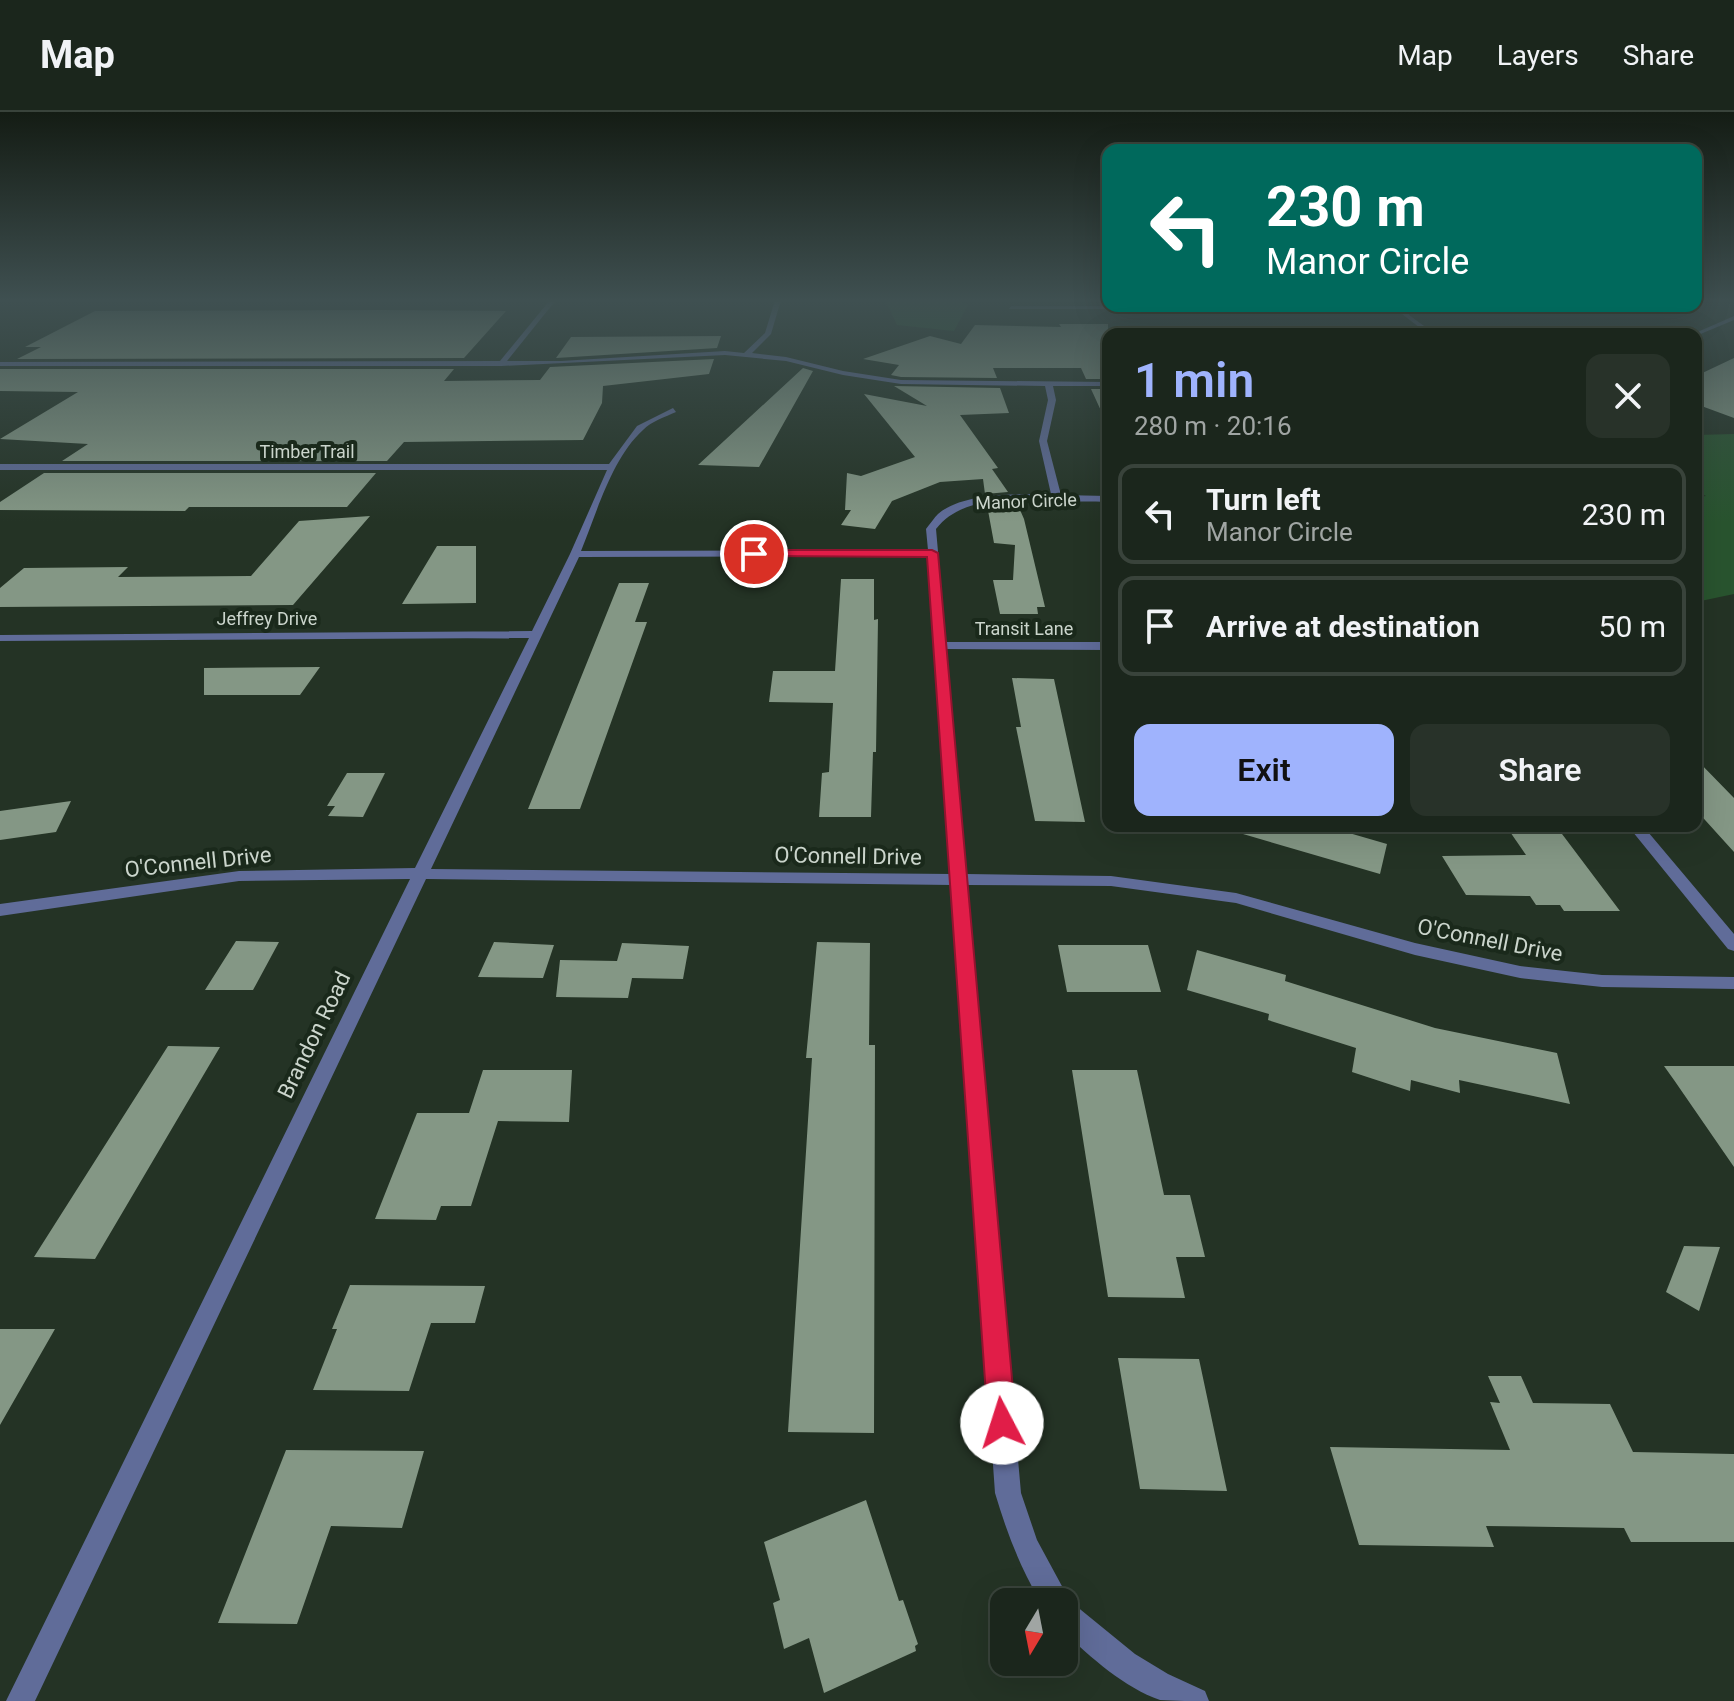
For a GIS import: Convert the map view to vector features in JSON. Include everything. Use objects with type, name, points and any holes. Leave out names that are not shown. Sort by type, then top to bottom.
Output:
[{"type":"street","points":[[858,374],[891,381],[945,385],[1102,384]]},
{"type":"street","points":[[1049,385],[1053,409],[1044,430],[1043,445],[1057,499]]},
{"type":"street","name":"Brandon Road","points":[[20,1701],[575,554],[614,467],[636,433],[652,419],[673,410]]},
{"type":"street","name":"Timber Trail","points":[[0,467],[614,467]]},
{"type":"street","name":"Manor Circle","points":[[1047,1588],[1020,1536],[1008,1493],[932,553],[933,523],[951,508],[986,500],[1102,499]]},
{"type":"street","points":[[575,554],[932,553]]},
{"type":"street","name":"Jeffrey Drive","points":[[0,638],[534,634]]},
{"type":"street","name":"Transit Lane","points":[[940,645],[1102,646]]},
{"type":"street","points":[[1640,832],[1734,945]]},
{"type":"street","name":"O'Connell Drive","points":[[0,910],[239,876],[419,873],[1152,884],[1236,898],[1415,949],[1520,972],[1602,981],[1734,983]]},
{"type":"street","points":[[1078,1626],[1127,1667],[1163,1688],[1195,1701]]},
{"type":"green space","points":[[1734,434],[1734,594],[1702,601],[1702,496],[1706,496],[1702,494],[1702,435]]},
{"type":"building","points":[[0,374],[450,374],[444,381],[540,380],[544,374],[708,374],[603,386],[602,403],[583,440],[404,442],[387,461],[62,461],[88,444],[0,439],[78,392],[0,391]]},
{"type":"building","points":[[796,374],[811,374],[759,467],[698,465]]},
{"type":"building","points":[[995,374],[997,378],[901,377],[891,375]]},
{"type":"building","points":[[1084,374],[1102,374],[1102,379],[1086,379]]},
{"type":"building","points":[[1702,374],[1734,374],[1734,418],[1702,406]]},
{"type":"building","points":[[894,386],[1000,388],[1009,413],[960,415],[998,468],[992,469],[1008,492],[985,494],[983,479],[940,482],[892,501],[875,529],[841,525],[851,510],[845,510],[847,473],[861,476],[915,457],[864,394],[927,406]]},
{"type":"building","points":[[1091,389],[1102,389],[1102,413]]},
{"type":"building","points":[[44,473],[376,473],[347,507],[189,507],[185,511],[0,510],[0,502]]},
{"type":"building","points":[[1017,503],[1024,519],[1045,607],[1037,607],[1038,614],[1000,614],[993,580],[1013,580],[1015,545],[994,543],[987,505]]},
{"type":"building","points":[[370,516],[293,605],[0,607],[0,588],[24,568],[128,567],[118,577],[251,576],[299,521]]},
{"type":"building","points":[[437,546],[476,546],[476,603],[402,604]]},
{"type":"building","points":[[841,579],[874,579],[874,620],[878,619],[876,752],[873,752],[871,817],[819,817],[822,773],[829,772],[833,703],[769,702],[773,671],[835,671]]},
{"type":"building","points":[[619,583],[649,583],[635,622],[647,622],[580,809],[528,809]]},
{"type":"building","points":[[320,667],[300,695],[204,695],[204,668]]},
{"type":"building","points":[[1012,678],[1054,679],[1085,822],[1035,821],[1016,727],[1021,727]]},
{"type":"building","points":[[1702,765],[1734,798],[1734,852],[1702,817]]},
{"type":"building","points":[[347,773],[385,773],[363,817],[328,816],[335,806],[327,806]]},
{"type":"building","points":[[71,801],[56,832],[0,840],[0,811]]},
{"type":"building","points":[[1346,832],[1387,844],[1380,874],[1243,834]]},
{"type":"building","points":[[1510,832],[1561,832],[1620,911],[1564,911],[1560,905],[1536,905],[1530,896],[1466,895],[1442,856],[1526,855]]},
{"type":"building","points":[[236,941],[279,942],[253,990],[205,990]]},
{"type":"building","points":[[494,942],[554,945],[543,978],[478,977]]},
{"type":"building","points":[[817,942],[870,943],[869,1045],[875,1045],[874,1433],[788,1432],[812,1058],[806,1058]]},
{"type":"building","points":[[622,943],[689,946],[683,979],[632,978],[628,998],[556,997],[560,960],[617,961]]},
{"type":"building","points":[[1058,945],[1148,945],[1161,992],[1067,992]]},
{"type":"building","points":[[1197,950],[1286,975],[1285,981],[1435,1028],[1557,1053],[1570,1104],[1459,1080],[1460,1093],[1411,1080],[1410,1091],[1352,1072],[1356,1048],[1268,1020],[1269,1014],[1187,990]]},
{"type":"building","points":[[168,1046],[220,1047],[95,1259],[34,1257]]},
{"type":"building","points":[[1664,1066],[1734,1066],[1734,1167],[1674,1080]]},
{"type":"building","points":[[483,1070],[572,1070],[569,1122],[498,1121],[471,1206],[441,1206],[436,1220],[375,1219],[417,1113],[469,1113]]},
{"type":"building","points":[[1072,1070],[1137,1070],[1164,1195],[1190,1195],[1205,1257],[1176,1257],[1185,1298],[1108,1297]]},
{"type":"building","points":[[1684,1246],[1720,1247],[1699,1311],[1666,1292]]},
{"type":"building","points":[[350,1285],[485,1286],[475,1323],[431,1323],[409,1391],[313,1390]]},
{"type":"building","points":[[0,1329],[55,1329],[0,1425]]},
{"type":"building","points":[[1118,1358],[1199,1359],[1227,1491],[1140,1489]]},
{"type":"building","points":[[1488,1376],[1521,1376],[1533,1403],[1610,1404],[1633,1452],[1734,1454],[1734,1542],[1631,1542],[1624,1528],[1486,1526],[1494,1547],[1359,1545],[1330,1447],[1510,1450],[1490,1402],[1500,1403]]},
{"type":"building","points":[[286,1450],[424,1451],[402,1528],[331,1526],[297,1624],[218,1623]]},
{"type":"building","points":[[866,1500],[899,1601],[903,1600],[918,1644],[916,1651],[824,1693],[809,1638],[784,1649],[773,1603],[780,1600],[764,1542]]},
{"type":"route","points":[[754,554],[932,553],[1002,1423]]}]
